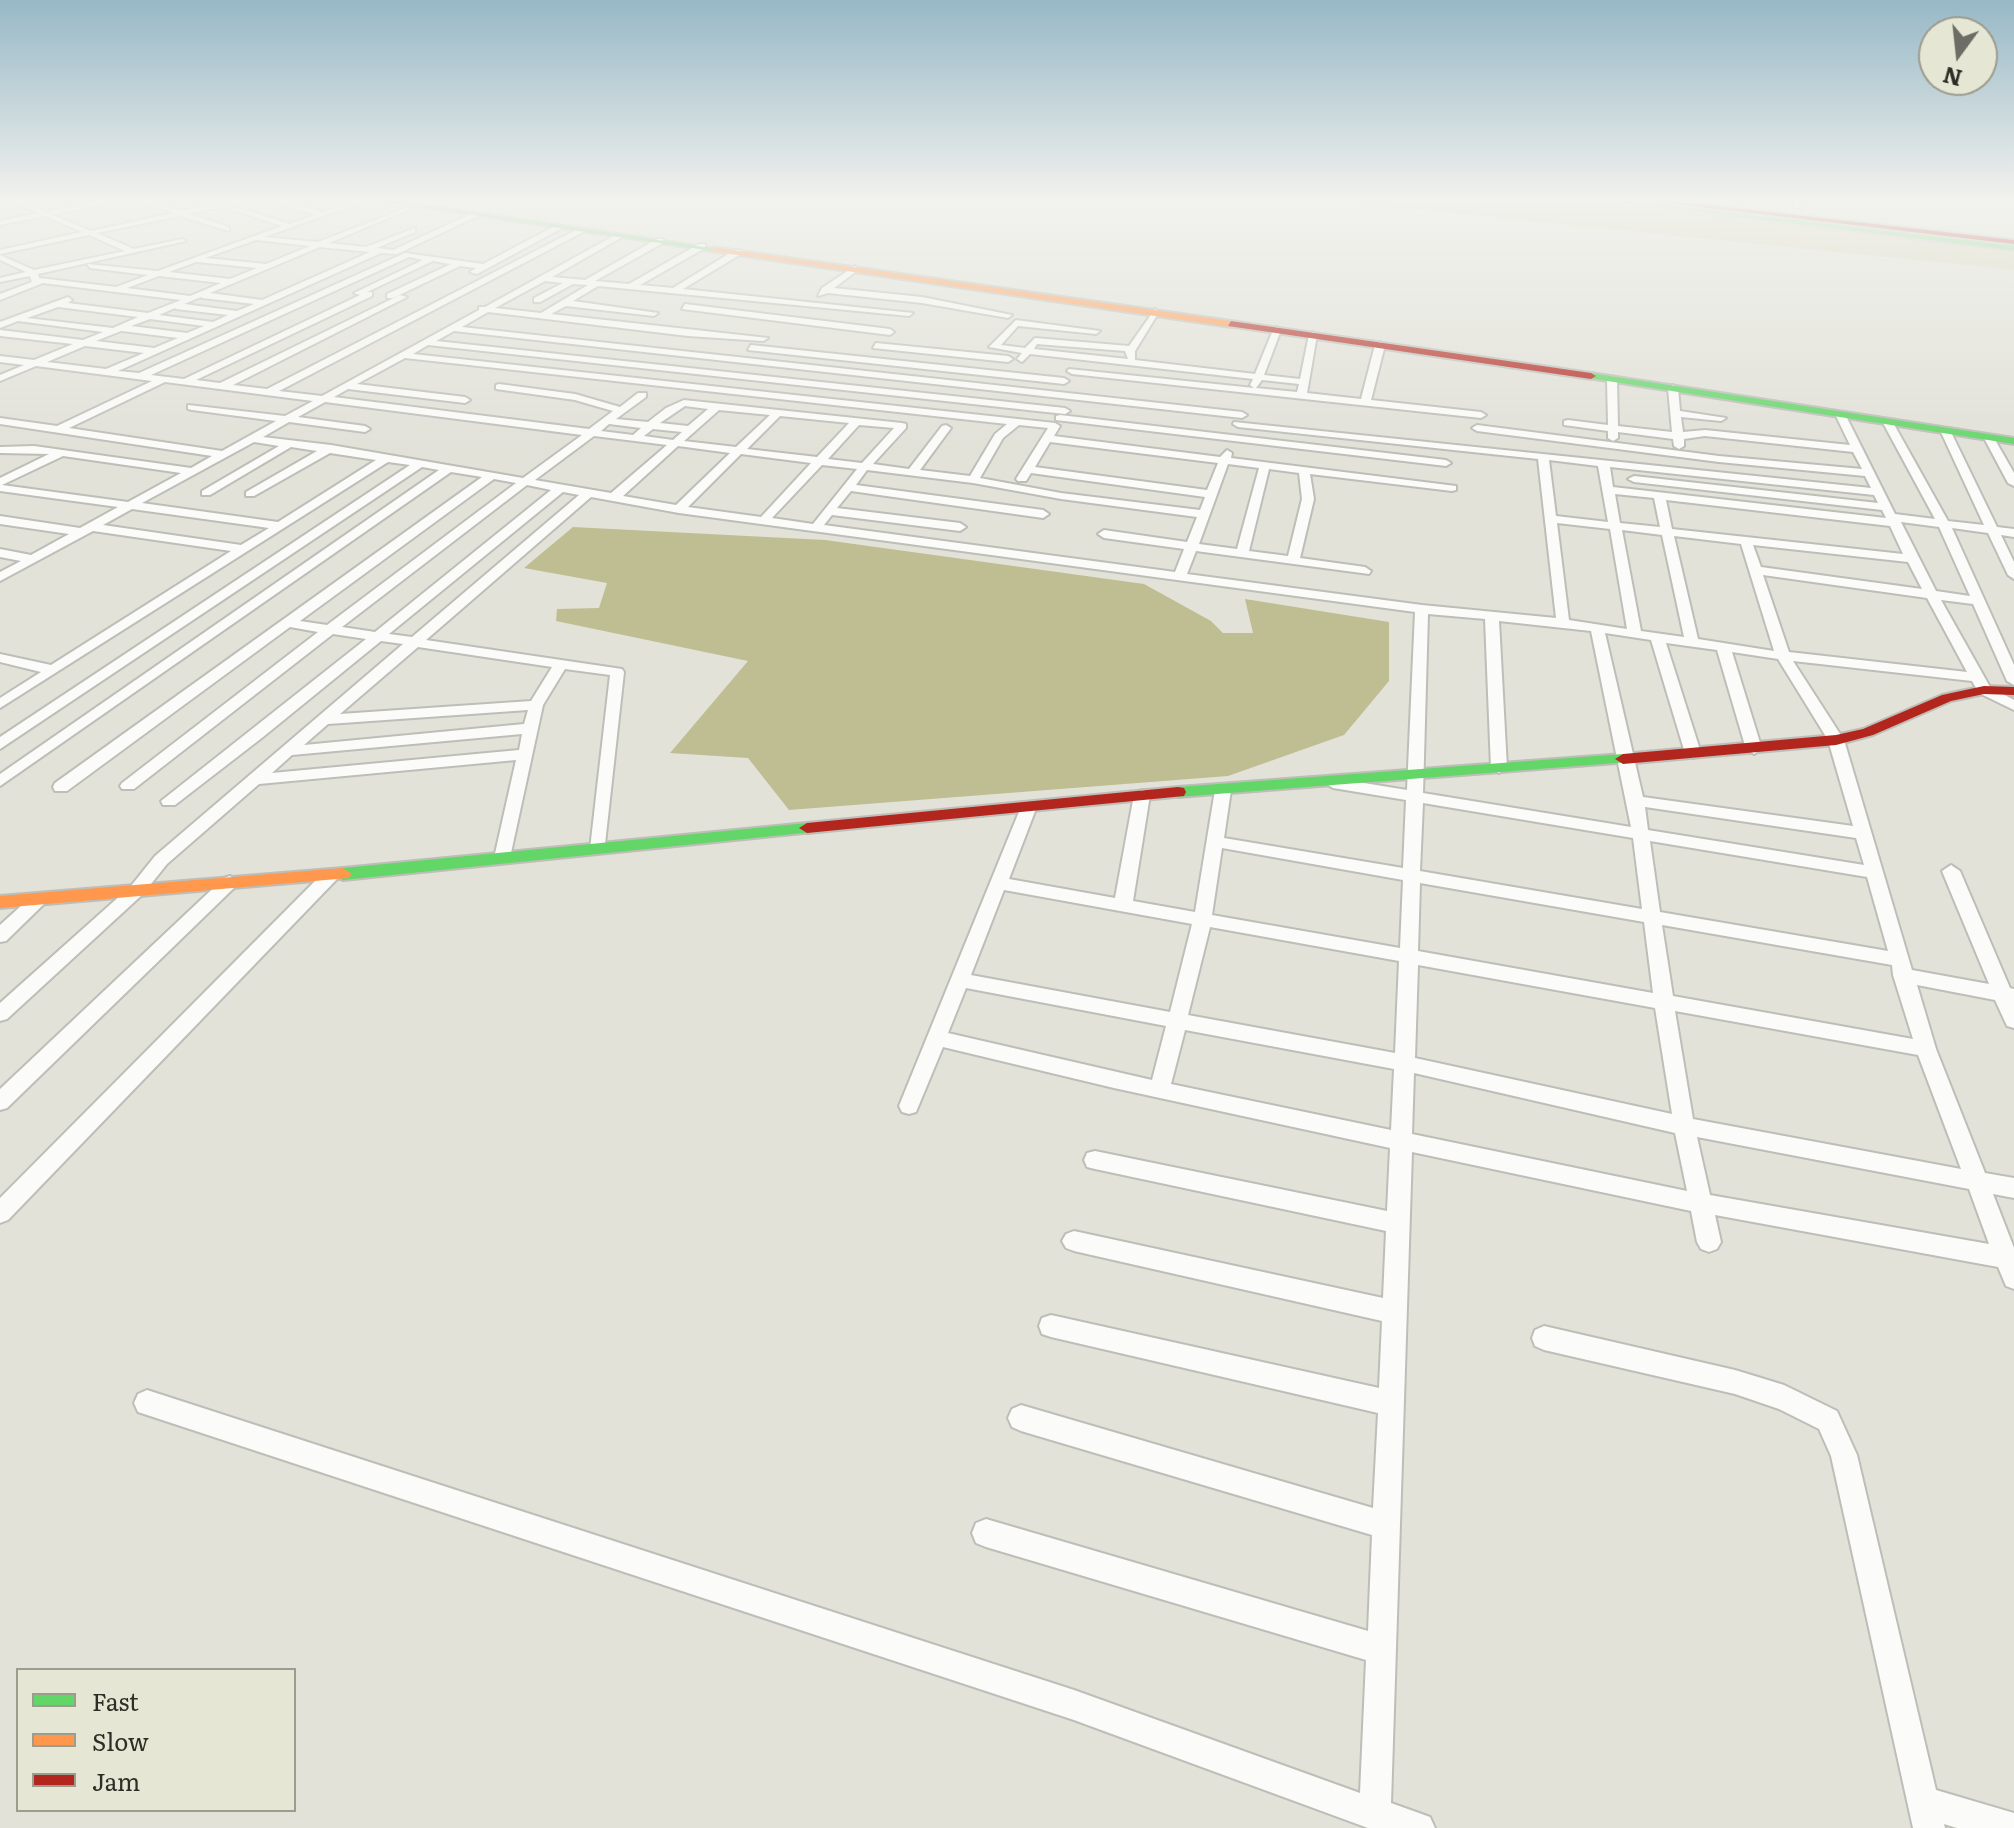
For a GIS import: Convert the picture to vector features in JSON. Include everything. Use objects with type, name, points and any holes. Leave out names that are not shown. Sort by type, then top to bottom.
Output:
[{"type":"main road","points":[[965,284],[2014,441]]},
{"type":"main road","points":[[0,902],[331,875],[1318,780],[1414,785],[1499,768],[1836,740],[1868,732],[1981,684],[2014,691]]},
{"type":"street","points":[[0,297],[33,284]]},
{"type":"street","points":[[79,284],[293,306]]},
{"type":"street","points":[[118,289],[130,284]]},
{"type":"street","points":[[0,378],[223,284]]},
{"type":"street","points":[[107,372],[301,284]]},
{"type":"street","points":[[141,376],[341,284]]},
{"type":"street","points":[[185,382],[381,284]]},
{"type":"street","points":[[390,296],[414,284]]},
{"type":"street","points":[[269,392],[478,284]]},
{"type":"street","points":[[0,577],[529,284]]},
{"type":"street","points":[[537,300],[561,284]]},
{"type":"street","points":[[485,349],[581,293],[591,284]]},
{"type":"street","points":[[610,284],[906,316]]},
{"type":"street","points":[[630,287],[635,284]]},
{"type":"street","points":[[674,291],[685,284]]},
{"type":"street","points":[[736,360],[833,284]]},
{"type":"street","points":[[848,373],[939,284]]},
{"type":"street","points":[[0,325],[101,287]]},
{"type":"street","points":[[292,288],[364,293],[455,306]]},
{"type":"street","points":[[807,291],[922,300],[1008,315]]},
{"type":"street","points":[[581,293],[598,295]]},
{"type":"street","points":[[72,325],[153,294]]},
{"type":"street","points":[[528,325],[633,337],[705,294]]},
{"type":"street","points":[[624,297],[635,298]]},
{"type":"street","points":[[371,326],[411,300]]},
{"type":"street","points":[[223,386],[325,336],[411,300]]},
{"type":"street","points":[[564,303],[654,313]]},
{"type":"street","points":[[57,304],[213,324]]},
{"type":"street","points":[[173,305],[261,321]]},
{"type":"street","points":[[469,307],[688,333],[763,338]]},
{"type":"street","points":[[0,310],[31,314]]},
{"type":"street","points":[[1135,364],[1132,349],[1155,312]]},
{"type":"street","points":[[676,313],[890,332]]},
{"type":"street","points":[[1053,395],[1105,318]]},
{"type":"street","points":[[15,319],[117,329],[254,349]]},
{"type":"street","points":[[408,320],[510,335],[1074,397],[1240,420],[1879,492]]},
{"type":"street","points":[[1024,356],[994,347],[1016,323],[1096,331]]},
{"type":"street","points":[[1180,577],[1277,330]]},
{"type":"street","points":[[289,332],[368,341]]},
{"type":"street","points":[[0,333],[154,351]]},
{"type":"street","points":[[645,367],[688,333]]},
{"type":"street","points":[[1301,396],[1313,335]]},
{"type":"street","points":[[608,363],[634,342],[633,337]]},
{"type":"street","points":[[1013,376],[1035,341],[1132,349]]},
{"type":"street","points":[[423,342],[645,367],[1054,429],[1233,438],[1445,469],[1225,460]]},
{"type":"street","points":[[1365,403],[1380,345]]},
{"type":"street","points":[[876,346],[1024,356],[1075,364],[1100,361],[1304,382]]},
{"type":"street","points":[[0,348],[55,355]]},
{"type":"street","points":[[751,348],[1064,381]]},
{"type":"street","points":[[400,355],[1016,422],[1225,460],[1452,488]]},
{"type":"street","points":[[0,359],[973,480],[1061,496],[1204,514]]},
{"type":"street","points":[[1016,488],[1100,361]]},
{"type":"street","points":[[1075,364],[1091,375],[1481,415]]},
{"type":"street","points":[[0,457],[164,379]]},
{"type":"street","points":[[1612,379],[1613,445]]},
{"type":"street","points":[[248,389],[262,382]]},
{"type":"street","points":[[345,386],[465,400]]},
{"type":"street","points":[[499,387],[575,397],[610,405],[620,411]]},
{"type":"street","points":[[1673,388],[1680,453]]},
{"type":"street","points":[[128,786],[329,630],[642,395]]},
{"type":"street","points":[[635,438],[684,403],[902,426],[864,467],[816,528]]},
{"type":"street","points":[[192,407],[365,429]]},
{"type":"street","points":[[250,494],[401,409]]},
{"type":"street","points":[[612,499],[714,409]]},
{"type":"street","points":[[679,509],[778,413]]},
{"type":"street","points":[[1675,413],[1721,418]]},
{"type":"street","points":[[1840,414],[1912,559],[1981,684]]},
{"type":"street","points":[[0,421],[222,454]]},
{"type":"street","points":[[606,421],[692,430]]},
{"type":"street","points":[[764,520],[857,421]]},
{"type":"street","points":[[1887,421],[1944,524],[2014,681]]},
{"type":"street","points":[[973,480],[999,436],[1016,422]]},
{"type":"street","points":[[1568,423],[1678,436],[1705,433],[1856,449]]},
{"type":"street","points":[[912,473],[946,428]]},
{"type":"street","points":[[1477,428],[1869,473]]},
{"type":"street","points":[[1945,430],[2014,575]]},
{"type":"street","points":[[250,438],[449,468],[586,495],[679,509],[1422,609],[1563,623],[1981,684],[2014,706]]},
{"type":"street","points":[[1989,438],[2014,483]]},
{"type":"street","points":[[206,493],[289,444]]},
{"type":"street","points":[[0,450],[61,453],[191,471]]},
{"type":"street","points":[[0,485],[61,453]]},
{"type":"street","points":[[1543,455],[1563,623]]},
{"type":"street","points":[[0,704],[385,459]]},
{"type":"street","points":[[1603,461],[1635,634]]},
{"type":"street","points":[[0,744],[419,464]]},
{"type":"street","points":[[1242,555],[1265,465]]},
{"type":"street","points":[[0,781],[449,468]]},
{"type":"street","points":[[1028,469],[1211,494]]},
{"type":"street","points":[[1293,562],[1308,499],[1304,470]]},
{"type":"street","points":[[61,787],[491,476]]},
{"type":"street","points":[[1634,479],[2014,533]]},
{"type":"street","points":[[947,546],[988,483]]},
{"type":"street","points":[[0,485],[123,507],[130,505],[277,525]]},
{"type":"street","points":[[848,487],[1043,514]]},
{"type":"street","points":[[169,801],[258,734],[559,489]]},
{"type":"street","points":[[1610,490],[1892,516]]},
{"type":"street","points":[[0,1014],[137,890],[161,860],[586,495]]},
{"type":"street","points":[[1659,496],[1670,532],[1692,642]]},
{"type":"street","points":[[830,511],[960,527]]},
{"type":"street","points":[[1552,519],[1912,559]]},
{"type":"street","points":[[0,520],[240,549]]},
{"type":"street","points":[[1104,534],[1365,571]]},
{"type":"street","points":[[1746,541],[1783,656],[1836,740],[1926,1049],[2011,1268]]},
{"type":"street","points":[[0,553],[33,559]]},
{"type":"street","points":[[1755,570],[1978,601]]},
{"type":"street","points":[[1375,1815],[1422,609]]},
{"type":"street","points":[[1492,615],[1499,768]]},
{"type":"street","points":[[288,623],[617,672],[598,849]]},
{"type":"street","points":[[1597,628],[1629,759],[1684,1126],[1709,1242]]},
{"type":"street","points":[[1657,637],[1693,753]]},
{"type":"street","points":[[1723,647],[1754,749]]},
{"type":"street","points":[[0,658],[53,670]]},
{"type":"street","points":[[503,858],[536,705],[561,664]]},
{"type":"street","points":[[324,720],[536,705]]},
{"type":"street","points":[[290,751],[533,728]]},
{"type":"street","points":[[254,780],[527,754]]},
{"type":"street","points":[[1414,785],[1639,832],[1872,872]]},
{"type":"street","points":[[1160,1088],[1203,918],[1223,790]]},
{"type":"street","points":[[1123,905],[1142,795]]},
{"type":"street","points":[[1636,801],[1861,833]]},
{"type":"street","points":[[909,1106],[939,1038],[1029,806]]},
{"type":"street","points":[[1217,842],[1651,917],[1900,967],[2007,994]]},
{"type":"street","points":[[1951,871],[2007,994],[2014,1021]]},
{"type":"street","points":[[0,1213],[331,875]]},
{"type":"street","points":[[0,1102],[230,882]]},
{"type":"street","points":[[998,883],[1926,1049]]},
{"type":"street","points":[[0,936],[39,899]]},
{"type":"street","points":[[960,980],[1403,1063],[1684,1126],[2014,1188]]},
{"type":"street","points":[[939,1038],[1114,1080],[2011,1268]]},
{"type":"street","points":[[1095,1160],[1397,1223]]},
{"type":"street","points":[[1074,1241],[1394,1312]]},
{"type":"street","points":[[1051,1326],[1391,1403]]},
{"type":"street","points":[[1544,1338],[1735,1382],[1784,1398],[1828,1420],[1844,1455],[1926,1815],[2012,1828]]},
{"type":"street","points":[[147,1403],[1074,1705],[1375,1815],[1419,1828]]},
{"type":"street","points":[[1021,1418],[1386,1525]]},
{"type":"street","points":[[986,1533],[1381,1650]]},
{"type":"shaded area","points":[[573,527],[825,540],[1144,584],[1211,621],[1223,633],[1253,633],[1245,599],[1389,622],[1389,681],[1344,735],[1228,776],[789,810],[748,758],[670,753],[748,661],[556,621],[557,609],[599,608],[607,583],[524,568]]},
{"type":"traffic: fast","points":[[1591,376],[2014,441]]},
{"type":"traffic: fast","points":[[1178,792],[1623,759]]},
{"type":"traffic: fast","points":[[343,874],[807,828]]},
{"type":"traffic: slow","points":[[957,284],[1231,324]]},
{"type":"traffic: slow","points":[[0,902],[343,874]]},
{"type":"traffic: jam","points":[[1231,324],[1591,376]]},
{"type":"traffic: jam","points":[[1623,759],[1836,740],[1868,732],[1947,698],[1984,690],[2014,691]]},
{"type":"traffic: jam","points":[[807,828],[1178,792]]}]
